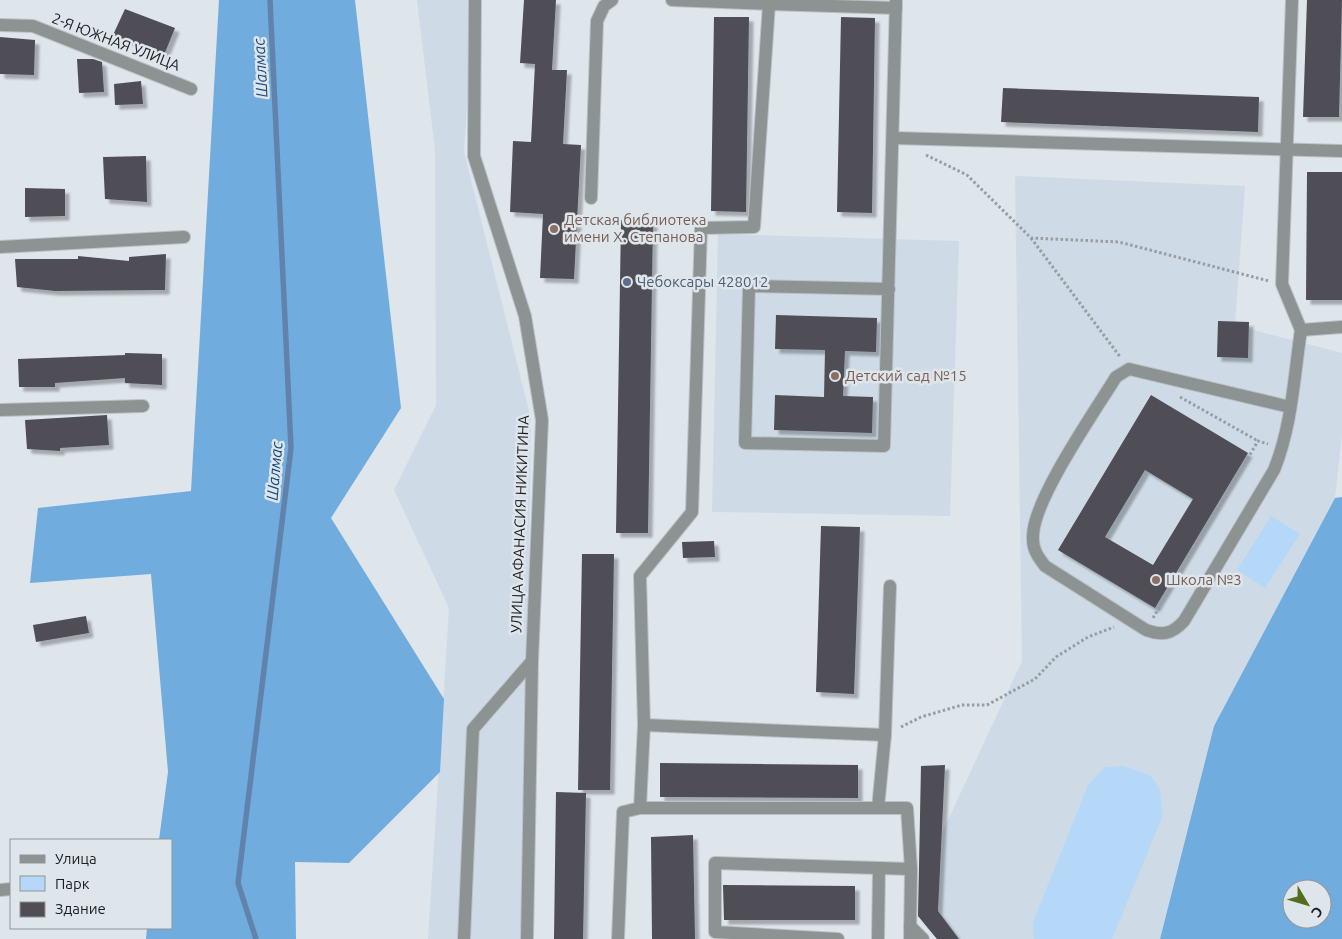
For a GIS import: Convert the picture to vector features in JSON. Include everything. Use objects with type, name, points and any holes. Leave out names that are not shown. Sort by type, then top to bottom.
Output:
[{"type":"street","name":"УЛИЦА АФАНАСИЯ НИКИТИНА","points":[[475,0],[474,156],[525,316],[542,420],[532,661],[528,939]]},
{"type":"street","points":[[591,198],[597,21],[604,6],[612,0]]},
{"type":"street","points":[[672,0],[769,4],[896,4],[889,290],[884,446],[745,443],[749,286],[889,290]]},
{"type":"street","points":[[1290,407],[1129,369],[1116,377],[1040,504],[1032,535],[1035,553],[1045,566],[1146,630],[1161,635],[1175,630],[1184,621],[1274,470],[1283,447],[1290,407],[1301,330],[1282,284],[1292,0]]},
{"type":"street","points":[[640,808],[644,725],[640,576],[692,512],[701,228],[754,227],[769,4]]},
{"type":"street","name":"2-Я ЮЖНАЯ УЛИЦА","points":[[0,25],[33,26],[191,89]]},
{"type":"street","points":[[892,138],[1342,151]]},
{"type":"street","points":[[0,247],[184,237]]},
{"type":"street","points":[[1301,330],[1342,326]]},
{"type":"street","points":[[0,410],[142,406]]},
{"type":"street","points":[[878,808],[884,735],[890,586]]},
{"type":"street","points":[[464,939],[474,729],[532,661]]},
{"type":"street","points":[[644,725],[884,735]]},
{"type":"street","points":[[618,939],[623,812],[640,808],[907,808],[911,869],[910,933],[923,939]]},
{"type":"street","points":[[838,939],[715,932],[715,863],[911,869]]},
{"type":"street","points":[[878,939],[879,868]]},
{"type":"path","points":[[918,150],[968,175],[1031,238],[1129,369]]},
{"type":"path","points":[[1031,238],[1119,242],[1282,284]]},
{"type":"path","points":[[1172,393],[1258,441],[1283,447]]},
{"type":"path","points":[[1146,630],[1258,441]]},
{"type":"path","points":[[884,735],[921,717],[962,705],[987,705],[1035,679],[1056,657],[1088,637],[1131,621]]},
{"type":"shaded area","points":[[219,0],[355,0],[401,408],[331,518],[444,699],[440,772],[349,863],[295,862],[296,939],[146,939],[147,929],[172,929],[172,839],[159,839],[168,772],[151,574],[30,583],[38,508],[191,491]]},
{"type":"shaded area","points":[[417,0],[474,0],[464,152],[531,419],[524,939],[428,939],[449,608],[394,490],[436,405],[435,150]]},
{"type":"shaded area","name":"Школа №3","points":[[1015,176],[1245,186],[1235,325],[1342,353],[1342,435],[1335,498],[1214,726],[1160,939],[959,939],[938,911],[941,835],[1022,661]]},
{"type":"shaded area","name":"Детский сад №15","points":[[718,234],[959,241],[950,516],[712,512]]},
{"type":"shaded area","points":[[1342,497],[1342,939],[1160,939],[1214,726],[1335,498]]},
{"type":"green space","points":[[1271,516],[1300,534],[1265,588],[1237,570]]},
{"type":"green space","points":[[1124,766],[1151,776],[1160,790],[1163,815],[1112,939],[1034,939],[1033,922],[1088,785],[1105,767]]},
{"type":"building","points":[[524,0],[556,0],[552,70],[567,70],[563,144],[581,145],[574,279],[540,278],[543,214],[510,212],[513,141],[531,142],[535,64],[520,63]]},
{"type":"building","points":[[1307,0],[1342,0],[1339,117],[1303,117]]},
{"type":"building","points":[[125,9],[175,28],[164,55],[113,35]]},
{"type":"building","points":[[714,17],[749,17],[746,212],[711,211]]},
{"type":"building","points":[[841,17],[875,18],[872,213],[837,212]]},
{"type":"building","points":[[0,37],[35,40],[34,75],[0,74]]},
{"type":"building","points":[[77,59],[93,59],[102,62],[104,92],[79,93]]},
{"type":"building","points":[[141,81],[143,104],[115,105],[114,84]]},
{"type":"building","points":[[1003,88],[1259,97],[1258,132],[1001,122]]},
{"type":"building","points":[[146,156],[147,202],[105,199],[103,157]]},
{"type":"building","points":[[1307,172],[1342,172],[1342,300],[1306,300]]},
{"type":"building","points":[[25,188],[65,189],[65,216],[25,217]]},
{"type":"building","points":[[621,220],[653,221],[648,533],[616,533]]},
{"type":"building","points":[[166,254],[165,290],[55,291],[17,287],[15,259],[78,259],[78,256],[129,261],[129,257]]},
{"type":"building","points":[[776,315],[877,318],[876,352],[845,351],[843,396],[873,397],[872,433],[774,430],[775,395],[824,397],[825,350],[775,349]]},
{"type":"building","points":[[1218,321],[1249,322],[1248,358],[1217,357]]},
{"type":"building","points":[[125,353],[162,354],[162,385],[125,383],[125,378],[55,383],[55,387],[19,387],[18,359],[125,355]]},
{"type":"building","points":[[1151,395],[1248,453],[1155,608],[1058,550]],"holes":[[[1145,470],[1193,499],[1153,565],[1105,537]]]},
{"type":"building","points":[[107,415],[109,445],[60,448],[60,451],[27,449],[25,420]]},
{"type":"building","points":[[821,526],[860,527],[854,694],[816,692]]},
{"type":"building","points":[[714,541],[715,557],[683,558],[682,542]]},
{"type":"building","points":[[582,554],[614,554],[610,790],[578,790]]},
{"type":"building","points":[[86,616],[89,633],[36,642],[33,625]]},
{"type":"building","points":[[660,763],[858,765],[858,798],[660,797]]},
{"type":"building","points":[[945,765],[938,911],[959,939],[937,939],[918,916],[921,766]]},
{"type":"building","points":[[556,792],[586,793],[583,939],[554,939]]},
{"type":"building","points":[[693,835],[695,939],[652,939],[651,837]]},
{"type":"building","points":[[723,885],[855,886],[855,920],[724,920]]},
{"type":"waterway","name":"Шалмас","points":[[256,939],[238,883],[291,448],[270,0]]},
{"type":"place","name":"Детская библиотека имени Х. Степанова","points":[[554,229]]},
{"type":"place","name":"Чебоксары 428012","points":[[627,282]]},
{"type":"place","name":"Детский сад №15","points":[[835,376]]},
{"type":"place","name":"Школа №3","points":[[1156,580]]}]
